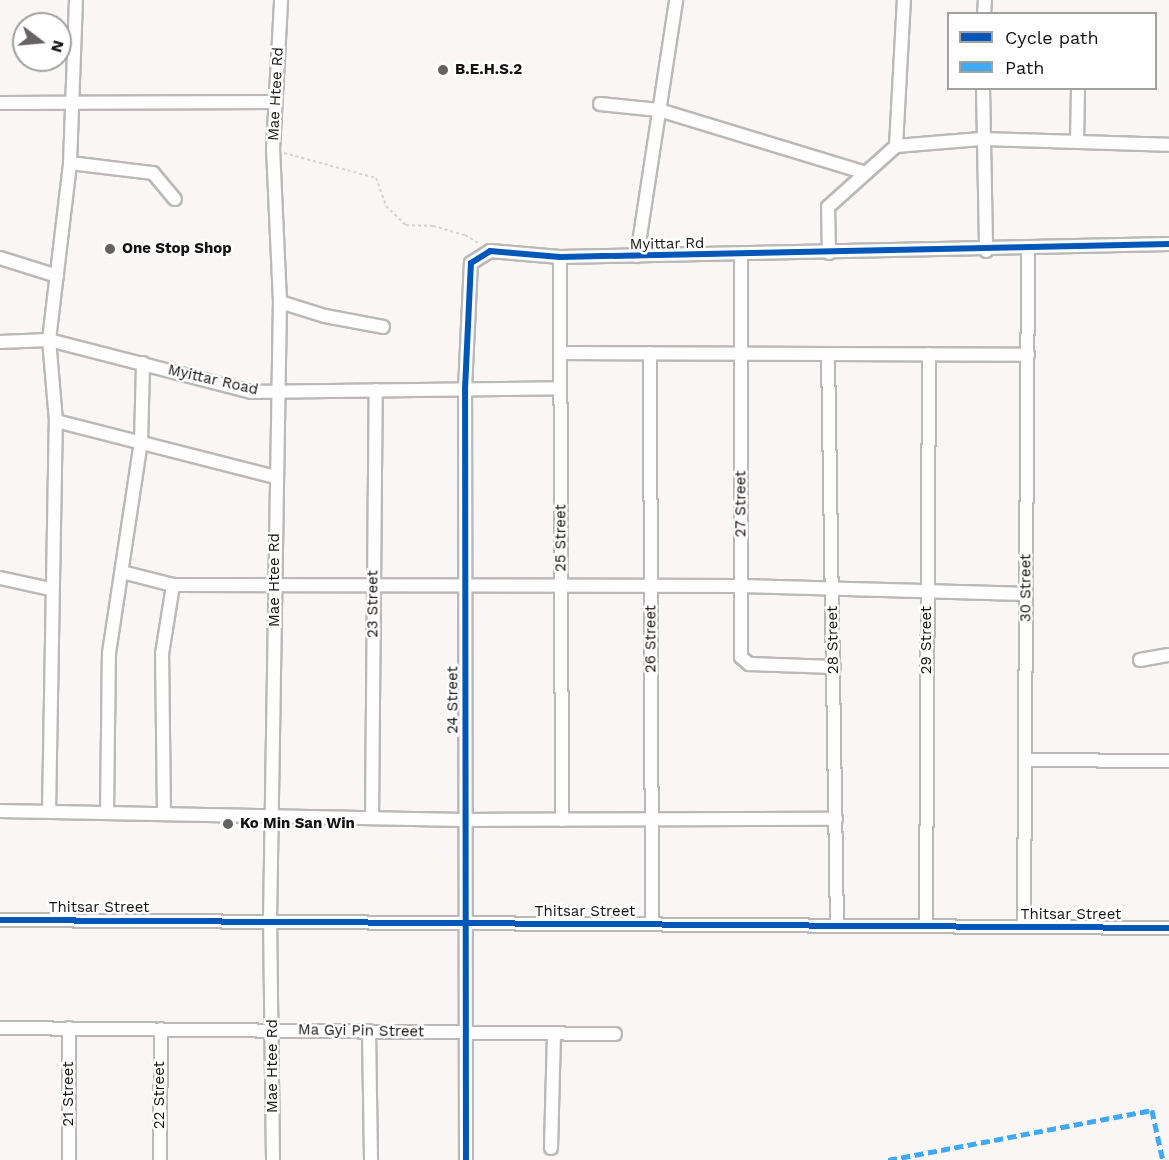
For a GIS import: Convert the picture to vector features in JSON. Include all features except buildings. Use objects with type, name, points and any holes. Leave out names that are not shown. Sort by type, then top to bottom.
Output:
[{"type":"street","points":[[49,812],[50,589],[56,421],[50,340],[70,163],[76,0]]},
{"type":"street","name":"Mae Htee Rd","points":[[273,1160],[270,922],[280,302],[273,150],[281,0]]},
{"type":"street","points":[[637,256],[676,0]]},
{"type":"street","points":[[896,146],[904,0]]},
{"type":"street","points":[[983,90],[981,139],[986,250]]},
{"type":"street","points":[[1077,142],[1078,90]]},
{"type":"street","points":[[0,103],[275,102]]},
{"type":"street","points":[[600,104],[659,110],[863,172]]},
{"type":"street","points":[[829,253],[828,207],[863,172],[896,146],[981,139],[1169,145]]},
{"type":"street","points":[[70,163],[153,173],[176,199]]},
{"type":"street","name":"Myittar Rd","points":[[490,250],[560,257],[1028,250],[1169,244]]},
{"type":"street","name":"24 Street","points":[[466,1160],[465,389],[471,263],[490,250]]},
{"type":"street","name":"30 Street","points":[[1024,927],[1028,250]]},
{"type":"street","name":"27 Street","points":[[741,254],[743,662],[834,667]]},
{"type":"street","name":"25 Street","points":[[560,257],[562,820]]},
{"type":"street","points":[[0,258],[57,276]]},
{"type":"street","points":[[280,302],[325,316],[383,327]]},
{"type":"street","name":"Myittar Road","points":[[0,342],[50,340],[251,392],[560,388]]},
{"type":"street","points":[[560,353],[1028,355]]},
{"type":"street","name":"26 Street","points":[[650,353],[652,924]]},
{"type":"street","name":"28 Street","points":[[828,354],[837,926]]},
{"type":"street","name":"29 Street","points":[[927,926],[929,354]]},
{"type":"street","points":[[107,813],[109,652],[141,442],[143,363]]},
{"type":"street","name":"23 Street","points":[[372,817],[376,390]]},
{"type":"street","points":[[56,421],[276,477]]},
{"type":"street","points":[[122,572],[173,585],[741,586],[1026,594]]},
{"type":"street","points":[[0,578],[50,589]]},
{"type":"street","points":[[164,813],[162,654],[173,585]]},
{"type":"street","points":[[1140,660],[1169,655]]},
{"type":"street","points":[[1025,760],[1169,761]]},
{"type":"street","points":[[0,811],[273,814],[464,820],[836,819]]},
{"type":"street","name":"Thitsar Street","points":[[0,920],[1169,928]]},
{"type":"street","name":"Ma Gyi Pin Street","points":[[0,1028],[615,1034]]},
{"type":"street","name":"21 Street","points":[[69,1029],[69,1160]]},
{"type":"street","name":"22 Street","points":[[160,1160],[161,1029]]},
{"type":"street","points":[[369,1031],[371,1160]]},
{"type":"street","points":[[551,1148],[554,1033]]},
{"type":"path","points":[[273,150],[376,178],[386,206],[406,225],[433,226],[465,235],[490,250]]},
{"type":"marked path","points":[[888,1160],[1152,1110],[1163,1160]]},
{"type":"cycle path","points":[[466,1160],[465,389],[471,263],[490,251],[560,257],[1169,244]]},
{"type":"cycle path","points":[[0,920],[1169,928]]},
{"type":"place","name":"B.E.H.S.2","points":[[443,70]]},
{"type":"place","name":"One Stop Shop","points":[[110,249]]},
{"type":"place","name":"Ko Min San Win","points":[[228,824]]}]
